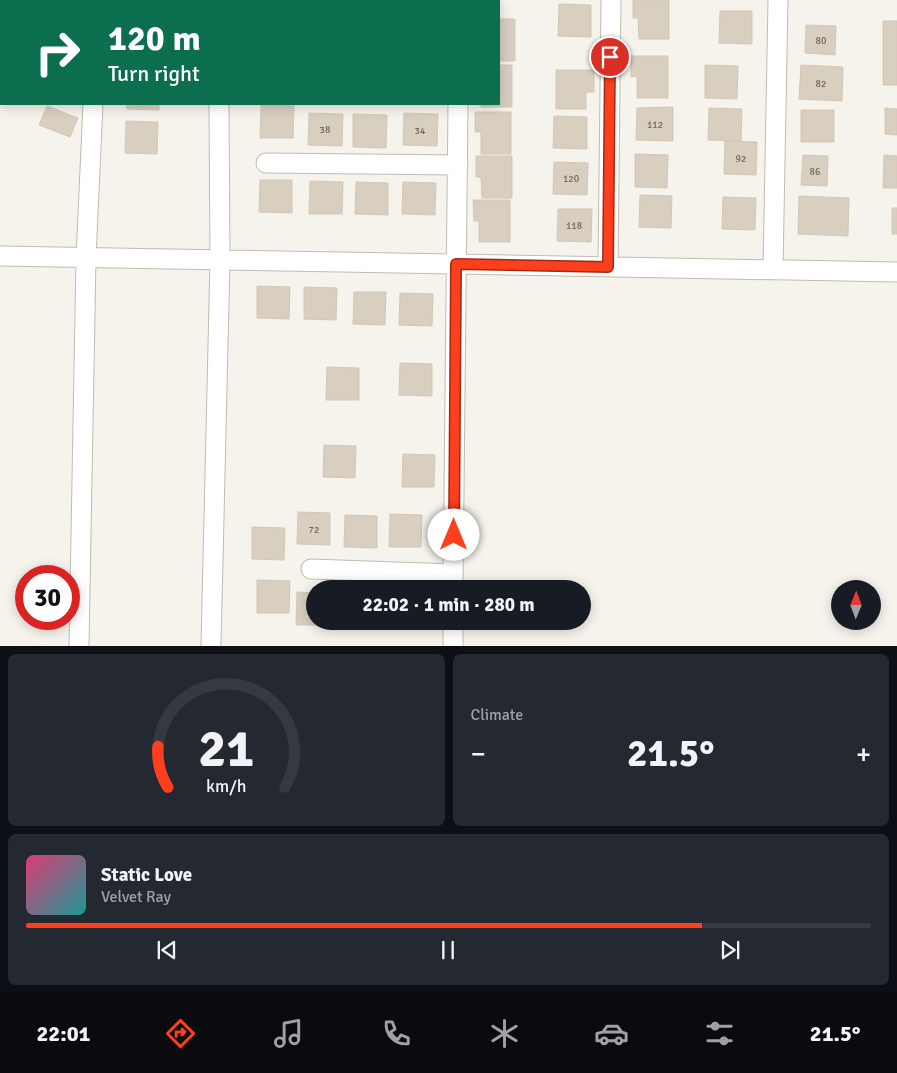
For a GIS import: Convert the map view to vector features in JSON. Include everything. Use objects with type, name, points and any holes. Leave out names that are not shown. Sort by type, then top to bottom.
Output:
[{"type":"street","points":[[608,267],[611,0]]},
{"type":"street","points":[[773,270],[778,0]]},
{"type":"street","points":[[79,646],[86,258],[93,105]]},
{"type":"street","points":[[211,646],[220,260],[220,105]]},
{"type":"street","points":[[453,580],[458,105]]},
{"type":"street","points":[[266,163],[458,165]]},
{"type":"street","points":[[0,256],[897,272]]},
{"type":"street","points":[[311,569],[441,580]]},
{"type":"street","points":[[453,630],[453,646]]},
{"type":"building","points":[[633,0],[669,0],[669,39],[639,39],[638,18],[633,18]]},
{"type":"building","points":[[559,4],[591,5],[591,37],[558,36]]},
{"type":"building","points":[[720,11],[752,11],[752,44],[719,43]]},
{"type":"building","points":[[500,19],[515,19],[515,61],[500,61]]},
{"type":"building","points":[[883,21],[897,21],[897,85],[883,85]]},
{"type":"building","points":[[806,25],[836,26],[835,55],[805,53]]},
{"type":"building","points":[[631,56],[668,56],[668,98],[637,98],[637,76],[631,77]]},
{"type":"building","points":[[500,65],[512,65],[512,107],[481,107],[481,105],[500,105]]},
{"type":"building","points":[[705,65],[738,66],[737,99],[705,98]]},
{"type":"building","points":[[801,65],[843,67],[842,101],[799,99]]},
{"type":"building","points":[[556,70],[594,70],[594,92],[586,92],[586,109],[556,109]]},
{"type":"building","points":[[127,105],[159,105],[159,110],[127,109]]},
{"type":"building","points":[[261,105],[294,106],[293,138],[260,138]]},
{"type":"building","points":[[47,106],[78,118],[70,137],[39,125]]},
{"type":"building","points":[[673,107],[673,141],[636,140],[637,108]]},
{"type":"building","points":[[709,108],[742,109],[741,141],[708,140]]},
{"type":"building","points":[[885,108],[897,109],[897,135],[885,134]]},
{"type":"building","points":[[801,110],[834,110],[834,142],[801,142]]},
{"type":"building","points":[[475,112],[511,112],[511,154],[481,154],[481,132],[475,132]]},
{"type":"building","points":[[309,113],[343,114],[342,146],[308,145]]},
{"type":"building","points":[[404,113],[438,114],[437,146],[403,145]]},
{"type":"building","points":[[353,114],[387,115],[386,148],[353,147]]},
{"type":"building","points":[[554,116],[587,117],[587,149],[553,148]]},
{"type":"building","points":[[126,121],[158,122],[157,154],[125,153]]},
{"type":"building","points":[[725,141],[757,142],[756,175],[724,174]]},
{"type":"building","points":[[635,154],[668,155],[667,188],[635,187]]},
{"type":"building","points":[[803,155],[828,156],[827,186],[801,185]]},
{"type":"building","points":[[884,155],[897,156],[897,188],[883,188]]},
{"type":"building","points":[[476,156],[512,156],[512,198],[482,198],[481,177],[476,177]]},
{"type":"building","points":[[554,162],[588,163],[587,195],[553,194]]},
{"type":"building","points":[[260,180],[292,180],[292,213],[259,212]]},
{"type":"building","points":[[310,181],[343,182],[342,214],[309,214]]},
{"type":"building","points":[[356,182],[388,183],[388,215],[355,214]]},
{"type":"building","points":[[403,182],[436,183],[435,215],[402,214]]},
{"type":"building","points":[[640,195],[672,196],[671,228],[639,227]]},
{"type":"building","points":[[799,196],[849,198],[848,236],[798,234]]},
{"type":"building","points":[[723,197],[756,198],[755,230],[722,229]]},
{"type":"building","points":[[473,200],[510,200],[510,242],[479,242],[479,221],[474,221]]},
{"type":"building","points":[[892,208],[897,208],[897,234],[892,234]]},
{"type":"building","points":[[558,209],[592,209],[591,242],[557,241]]},
{"type":"building","points":[[257,286],[290,287],[289,319],[257,318]]},
{"type":"building","points":[[304,287],[337,288],[336,320],[304,319]]},
{"type":"building","points":[[354,292],[386,292],[385,325],[353,324]]},
{"type":"building","points":[[400,293],[433,294],[432,326],[399,325]]},
{"type":"building","points":[[400,363],[432,364],[432,396],[399,395]]},
{"type":"building","points":[[327,367],[359,368],[359,400],[326,400]]},
{"type":"building","points":[[324,445],[356,446],[355,478],[323,477]]},
{"type":"building","points":[[403,454],[435,455],[434,487],[402,487]]},
{"type":"building","points":[[298,512],[330,513],[330,545],[297,544]]},
{"type":"building","points":[[390,514],[422,515],[421,547],[389,547]]},
{"type":"building","points":[[345,515],[377,516],[377,548],[344,547]]},
{"type":"building","points":[[252,527],[285,528],[284,560],[252,559]]},
{"type":"building","points":[[257,580],[290,581],[289,613],[257,613]]},
{"type":"building","points":[[297,592],[306,592],[306,625],[296,625]]},
{"type":"route","points":[[454,535],[456,264],[608,267],[610,57]]}]
